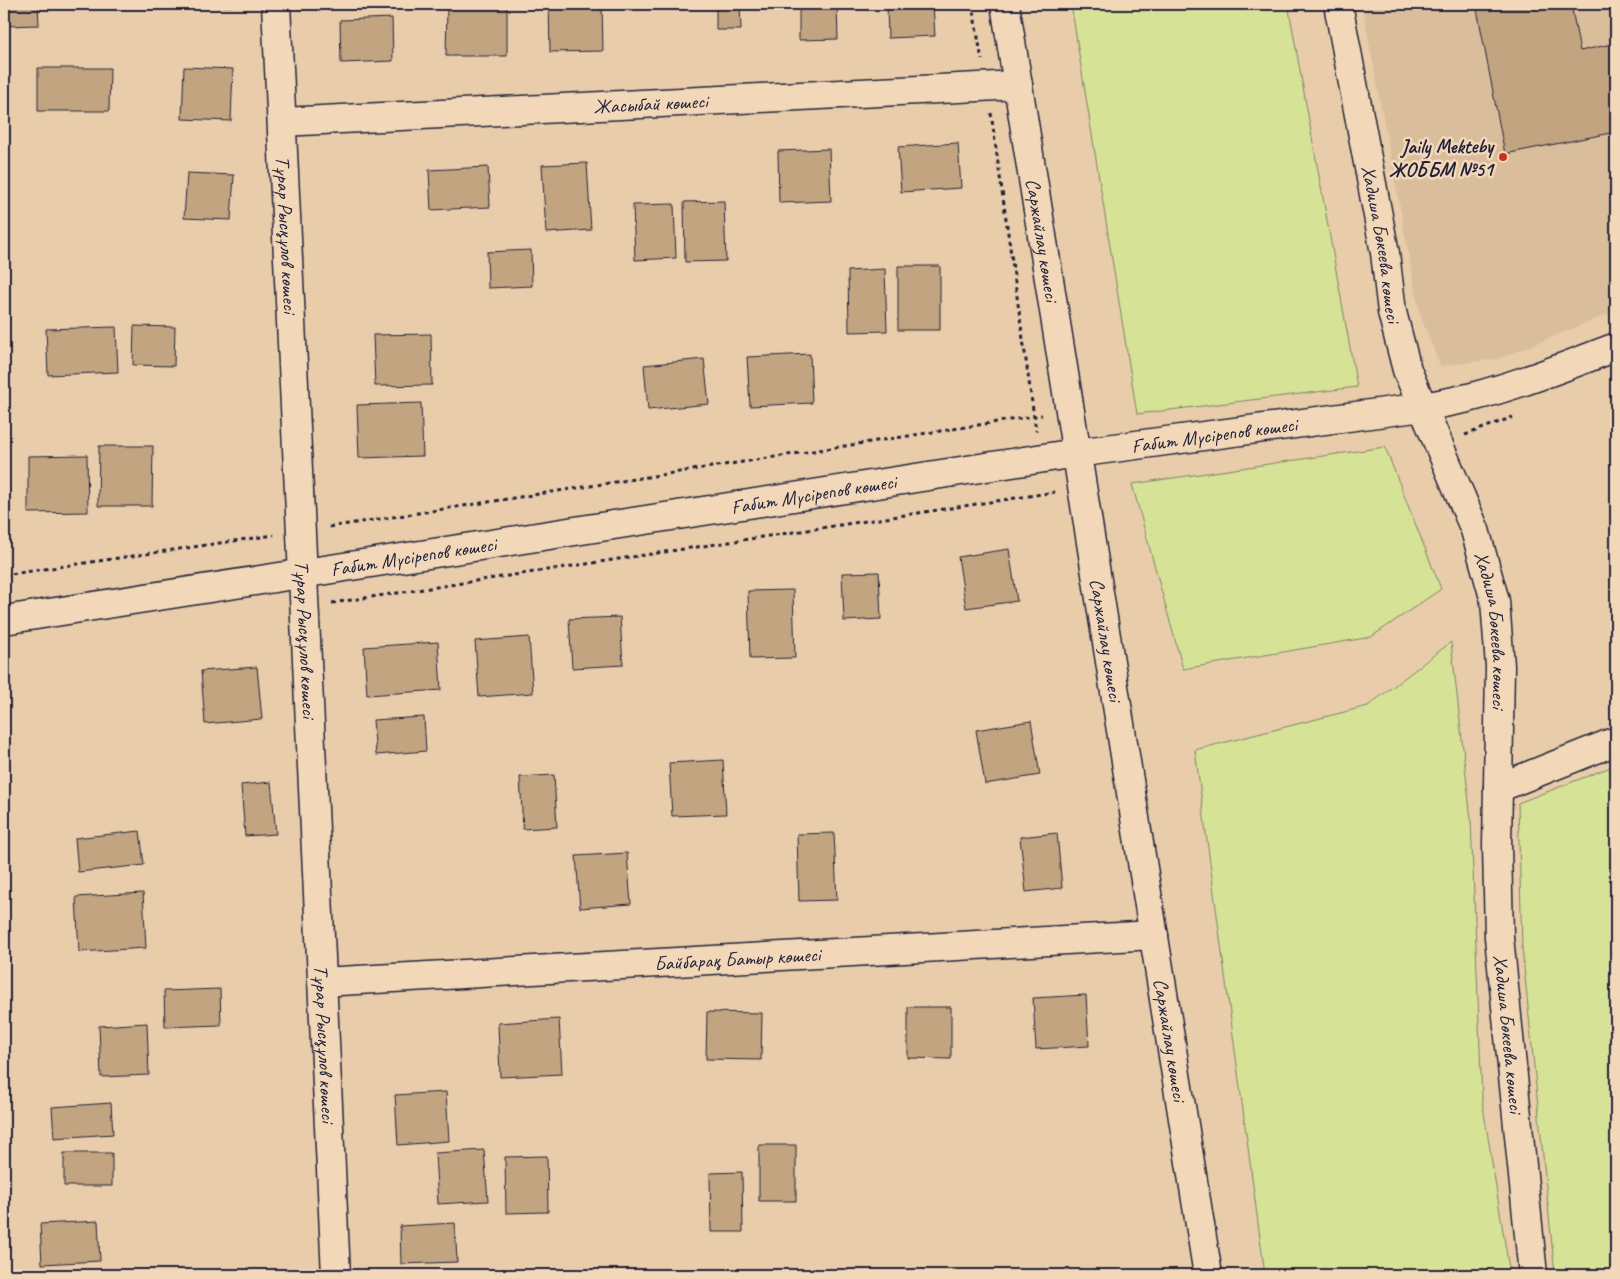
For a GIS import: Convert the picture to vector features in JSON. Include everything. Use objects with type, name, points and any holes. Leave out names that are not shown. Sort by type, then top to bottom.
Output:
[{"type":"street","name":"Тұрар Рысқұлов көшесі","points":[[276,4],[336,1275]]},
{"type":"street","name":"Саржайлау көшесі","points":[[1005,4],[1208,1275]]},
{"type":"street","name":"Хадиша Бөкеева көшесі","points":[[1338,4],[1385,253],[1392,312],[1407,370],[1475,530],[1495,601],[1500,666],[1497,846],[1499,937],[1533,1275]]},
{"type":"street","name":"Жасыбай көшесі","points":[[282,122],[1018,85]]},
{"type":"street","name":"Ғабит Мүсірепов көшесі","points":[[4,620],[1076,453],[1423,407],[1505,387],[1616,346]]},
{"type":"street","points":[[1498,788],[1616,741]]},
{"type":"street","name":"Байбарақ Батыр көшесі","points":[[322,982],[1154,935]]},
{"type":"path","points":[[972,4],[987,86],[1040,459]]},
{"type":"path","points":[[4,575],[301,532],[1070,410]]},
{"type":"path","points":[[304,608],[1082,488]]},
{"type":"shaded area","name":"Jaily Mekteby ЖОББМ №51","points":[[1362,4],[1616,4],[1616,311],[1498,359],[1440,366],[1420,315]]},
{"type":"green space","points":[[1071,4],[1288,4],[1357,387],[1137,414]]},
{"type":"green space","points":[[1385,447],[1441,589],[1371,637],[1183,669],[1132,484]]},
{"type":"green space","points":[[1451,642],[1471,820],[1482,1100],[1510,1275],[1265,1275],[1195,750],[1368,706]]},
{"type":"green space","points":[[1616,765],[1616,1275],[1555,1275],[1522,947],[1518,803]]},
{"type":"building","points":[[4,4],[38,4],[39,25],[4,26]]},
{"type":"building","points":[[186,4],[233,4],[233,6],[186,6]]},
{"type":"building","points":[[549,4],[602,4],[603,51],[550,52]]},
{"type":"building","points":[[716,4],[740,4],[741,30],[716,30]]},
{"type":"building","points":[[799,4],[837,4],[838,39],[799,40]]},
{"type":"building","points":[[887,4],[933,4],[935,36],[888,38]]},
{"type":"building","points":[[1476,4],[1571,4],[1580,51],[1616,43],[1616,132],[1505,154]]},
{"type":"building","points":[[447,7],[507,7],[507,56],[446,56]]},
{"type":"building","points":[[392,18],[393,61],[341,63],[340,20]]},
{"type":"building","points":[[184,67],[233,69],[231,121],[182,119]]},
{"type":"building","points":[[38,68],[110,68],[109,111],[38,111]]},
{"type":"building","points":[[958,143],[961,188],[901,192],[898,147]]},
{"type":"building","points":[[829,149],[831,201],[779,203],[778,151]]},
{"type":"building","points":[[587,163],[591,230],[546,233],[542,165]]},
{"type":"building","points":[[488,167],[490,207],[431,210],[429,170]]},
{"type":"building","points":[[187,173],[234,175],[231,220],[184,218]]},
{"type":"building","points":[[724,201],[726,261],[685,262],[684,202]]},
{"type":"building","points":[[674,204],[676,258],[635,260],[633,205]]},
{"type":"building","points":[[531,250],[532,286],[488,288],[487,252]]},
{"type":"building","points":[[898,266],[940,266],[940,330],[898,330]]},
{"type":"building","points":[[885,269],[887,331],[849,332],[848,271]]},
{"type":"building","points":[[134,326],[175,327],[174,366],[133,365]]},
{"type":"building","points":[[116,327],[118,372],[48,375],[46,329]]},
{"type":"building","points":[[431,334],[432,385],[375,386],[373,335]]},
{"type":"building","points":[[810,354],[812,403],[750,406],[747,357]]},
{"type":"building","points":[[704,359],[709,404],[648,410],[644,365]]},
{"type":"building","points":[[421,403],[423,456],[359,458],[357,405]]},
{"type":"building","points":[[99,446],[153,446],[152,506],[98,506]]},
{"type":"building","points":[[87,455],[88,512],[28,513],[28,456]]},
{"type":"building","points":[[1009,549],[1017,601],[966,608],[958,557]]},
{"type":"building","points":[[879,572],[881,619],[844,621],[842,573]]},
{"type":"building","points":[[793,590],[795,658],[750,659],[748,591]]},
{"type":"building","points":[[620,617],[623,665],[572,668],[569,619]]},
{"type":"building","points":[[529,637],[533,693],[479,697],[475,641]]},
{"type":"building","points":[[438,642],[441,690],[367,695],[364,647]]},
{"type":"building","points":[[257,667],[262,719],[205,724],[201,671]]},
{"type":"building","points":[[424,717],[426,751],[376,755],[373,720]]},
{"type":"building","points":[[1031,721],[1040,775],[985,784],[976,730]]},
{"type":"building","points":[[723,760],[726,814],[672,816],[669,763]]},
{"type":"building","points":[[554,775],[557,827],[523,829],[520,777]]},
{"type":"building","points":[[271,782],[276,834],[245,836],[241,785]]},
{"type":"building","points":[[140,831],[144,865],[78,872],[75,838]]},
{"type":"building","points":[[834,833],[837,900],[799,901],[797,834]]},
{"type":"building","points":[[1057,833],[1062,888],[1026,892],[1020,837]]},
{"type":"building","points":[[627,853],[631,904],[580,908],[576,856]]},
{"type":"building","points":[[143,893],[146,948],[79,952],[76,897]]},
{"type":"building","points":[[220,989],[221,1025],[165,1027],[164,991]]},
{"type":"building","points":[[1086,995],[1089,1046],[1036,1049],[1033,998]]},
{"type":"building","points":[[908,1007],[951,1007],[951,1059],[908,1058]]},
{"type":"building","points":[[707,1012],[762,1013],[761,1060],[706,1059]]},
{"type":"building","points":[[559,1019],[562,1074],[500,1077],[498,1023]]},
{"type":"building","points":[[147,1023],[149,1075],[101,1077],[99,1026]]},
{"type":"building","points":[[446,1092],[449,1141],[398,1145],[395,1095]]},
{"type":"building","points":[[111,1103],[113,1134],[54,1138],[52,1107]]},
{"type":"building","points":[[759,1145],[796,1145],[796,1201],[759,1201]]},
{"type":"building","points":[[484,1150],[488,1201],[438,1204],[435,1153]]},
{"type":"building","points":[[64,1153],[112,1153],[112,1186],[64,1186]]},
{"type":"building","points":[[547,1156],[548,1212],[506,1213],[505,1157]]},
{"type":"building","points":[[742,1172],[743,1232],[711,1232],[710,1173]]},
{"type":"building","points":[[98,1221],[100,1261],[42,1264],[40,1224]]},
{"type":"building","points":[[455,1223],[457,1262],[401,1264],[400,1226]]},
{"type":"place","name":"Jaily Mekteby ЖОББМ №51","points":[[1503,157]]}]
